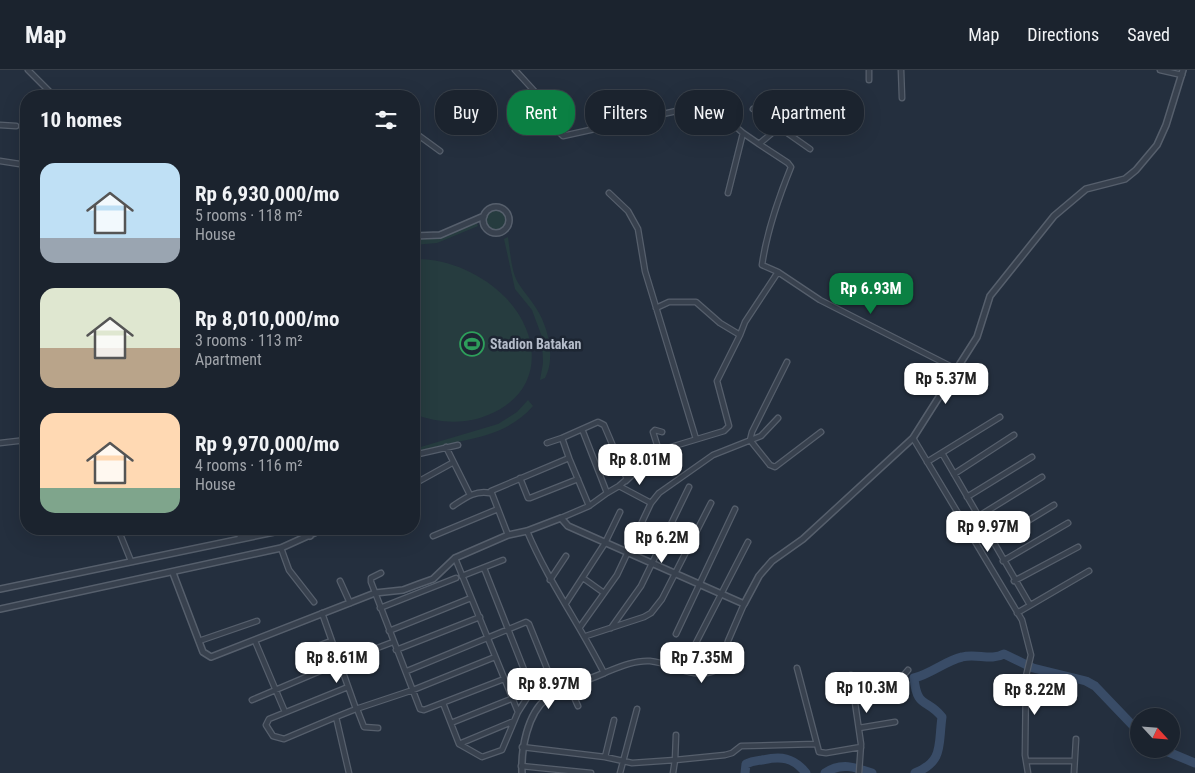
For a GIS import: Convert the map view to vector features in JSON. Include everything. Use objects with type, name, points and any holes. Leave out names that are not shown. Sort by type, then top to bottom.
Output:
[{"type":"street","points":[[29,70],[48,90]]},
{"type":"street","points":[[515,70],[538,95],[556,129],[562,136],[675,112]]},
{"type":"street","points":[[869,70],[869,80]]},
{"type":"street","points":[[901,70],[902,98]]},
{"type":"street","points":[[522,773],[522,747],[540,705],[548,697],[633,663],[649,661],[700,674],[709,673],[720,666],[728,641],[744,604],[759,576],[772,562],[803,539],[913,438],[977,337],[990,296],[1054,216],[1086,189],[1125,179],[1136,170],[1157,145],[1166,125],[1182,72],[1160,70]]},
{"type":"street","points":[[0,125],[16,126]]},
{"type":"street","points":[[743,133],[788,163],[791,167],[775,205],[766,239],[762,265],[778,272],[820,300],[956,370]]},
{"type":"street","points":[[728,193],[742,135]]},
{"type":"street","points":[[759,144],[768,135]]},
{"type":"street","points":[[791,135],[810,149]]},
{"type":"street","points":[[420,136],[440,151]]},
{"type":"street","points":[[0,161],[20,164]]},
{"type":"street","points":[[609,193],[628,211],[638,229],[645,271],[696,439]]},
{"type":"street","points":[[420,236],[440,235],[484,216],[492,208],[502,208],[508,213],[509,224],[501,232],[493,232],[484,225],[484,216]]},
{"type":"street","points":[[173,573],[203,652],[211,657],[375,593],[403,590],[433,579],[455,558],[508,535],[565,522],[626,481],[659,452],[724,431],[729,426],[717,381],[745,322],[778,272]]},
{"type":"street","points":[[656,308],[669,302],[696,302],[720,323],[740,335]]},
{"type":"street","points":[[750,440],[752,432],[787,362]]},
{"type":"street","points":[[927,462],[1000,417]]},
{"type":"street","points":[[580,627],[604,593],[628,553],[651,503],[658,493],[713,455],[761,436],[778,418]]},
{"type":"street","points":[[547,444],[598,422],[604,425],[626,481]]},
{"type":"street","points":[[582,430],[607,493]]},
{"type":"street","points":[[659,452],[653,432],[656,430],[662,432]]},
{"type":"street","points":[[750,440],[770,465],[776,466],[821,432]]},
{"type":"street","points":[[954,474],[1014,435]]},
{"type":"street","points":[[562,438],[589,506]]},
{"type":"street","points":[[913,438],[1022,620],[1031,655],[1026,676],[1026,761],[1028,773]]},
{"type":"street","points":[[0,443],[20,441]]},
{"type":"street","points":[[420,454],[458,445]]},
{"type":"street","points":[[446,447],[452,464],[470,495]]},
{"type":"street","points":[[942,453],[1014,581],[1030,605]]},
{"type":"street","points":[[967,497],[1032,457]]},
{"type":"street","points":[[453,506],[470,495],[478,492],[490,493],[497,487],[569,458]]},
{"type":"street","points":[[420,481],[452,464]]},
{"type":"street","points":[[963,524],[1042,477]]},
{"type":"street","points":[[520,478],[528,498],[578,479]]},
{"type":"street","points":[[619,486],[651,503]]},
{"type":"street","points":[[611,628],[641,586],[688,488]]},
{"type":"street","points":[[490,493],[508,535]]},
{"type":"street","points":[[586,636],[651,613],[662,599],[711,503]]},
{"type":"street","points":[[993,542],[1054,505]]},
{"type":"street","points":[[433,536],[498,509]]},
{"type":"street","points":[[676,634],[735,509]]},
{"type":"street","points":[[566,603],[605,543],[620,512]]},
{"type":"street","points":[[565,522],[674,575],[744,604]]},
{"type":"street","points":[[1003,560],[1068,523]]},
{"type":"street","points":[[527,532],[550,580],[586,636],[604,673]]},
{"type":"street","points":[[120,535],[131,562]]},
{"type":"street","points":[[0,589],[257,535]]},
{"type":"street","points":[[0,609],[173,573],[281,548],[310,536]]},
{"type":"street","points":[[682,670],[748,542]]},
{"type":"street","points":[[1014,581],[1078,547]]},
{"type":"street","points":[[281,548],[289,570],[314,602]]},
{"type":"street","points":[[550,580],[566,556]]},
{"type":"street","points":[[455,558],[511,699],[518,712]]},
{"type":"street","points":[[462,576],[503,560]]},
{"type":"street","points":[[484,568],[532,690]]},
{"type":"street","points":[[1017,613],[1089,571]]},
{"type":"street","points":[[381,573],[370,578],[396,650],[407,671],[422,710],[504,679]]},
{"type":"street","points":[[380,608],[456,578]]},
{"type":"street","points":[[583,578],[604,593]]},
{"type":"street","points":[[340,581],[350,603]]},
{"type":"street","points":[[389,631],[471,598]]},
{"type":"street","points":[[322,613],[364,727],[378,728]]},
{"type":"street","points":[[396,650],[480,617]]},
{"type":"street","points":[[199,641],[257,621]]},
{"type":"street","points":[[407,671],[507,629],[526,622],[529,624],[552,681],[532,690],[518,712],[504,748],[484,758],[459,744],[442,703]]},
{"type":"street","points":[[256,641],[285,712]]},
{"type":"street","points":[[302,652],[331,641]]},
{"type":"street","points":[[252,700],[275,688],[393,642]]},
{"type":"street","points":[[348,687],[285,712],[267,721],[266,725],[273,736],[284,739],[336,717],[413,690],[495,657]]},
{"type":"street","points":[[797,668],[819,752],[861,747]]},
{"type":"street","points":[[855,701],[896,697],[898,680],[908,670]]},
{"type":"street","points":[[851,676],[861,747],[860,773]]},
{"type":"street","points":[[570,688],[578,706]]},
{"type":"street","points":[[451,723],[511,699]]},
{"type":"street","points":[[620,773],[637,709]]},
{"type":"street","points":[[336,717],[349,773]]},
{"type":"street","points":[[606,757],[614,720]]},
{"type":"street","points":[[459,744],[514,721]]},
{"type":"street","points":[[859,728],[895,722]]},
{"type":"street","points":[[673,773],[676,735]]},
{"type":"street","points":[[1074,773],[1076,739]]},
{"type":"street","points":[[522,747],[606,757],[624,762],[725,756],[741,746],[816,744]]},
{"type":"street","points":[[1026,761],[1074,761]]},
{"type":"street","points":[[521,766],[548,771],[591,773]]},
{"type":"green space","points":[[492,208],[500,208],[507,215],[507,223],[500,230],[492,230],[485,223],[485,215]]},
{"type":"green space","points":[[476,222],[478,226],[437,243],[420,244],[420,238],[437,239]]},
{"type":"green space","points":[[508,237],[516,279],[534,304],[547,333],[550,361],[545,378],[540,380],[543,363],[542,337],[532,310],[515,289],[504,239]]},
{"type":"green space","name":"Stadion Batakan","points":[[420,259],[426,259],[464,269],[497,289],[518,313],[527,330],[531,346],[532,363],[528,379],[519,393],[506,405],[488,415],[470,420],[451,422],[420,416]]},
{"type":"green space","points":[[528,400],[533,406],[507,427],[477,438],[420,452],[420,447],[498,424],[517,412]]},
{"type":"waterway","points":[[915,773],[931,763],[935,758],[938,751],[942,717],[920,699],[915,688],[914,678],[967,656],[994,657],[1004,654],[1033,668],[1086,681],[1095,686],[1130,723]]},
{"type":"waterway","points":[[1180,757],[1195,763]]},
{"type":"waterway","points":[[745,773],[746,764],[775,758],[791,761],[806,773]]},
{"type":"waterway","points":[[825,773],[842,767],[854,767],[872,773]]},
{"type":"place","name":"Stadion Batakan","points":[[472,344]]}]
